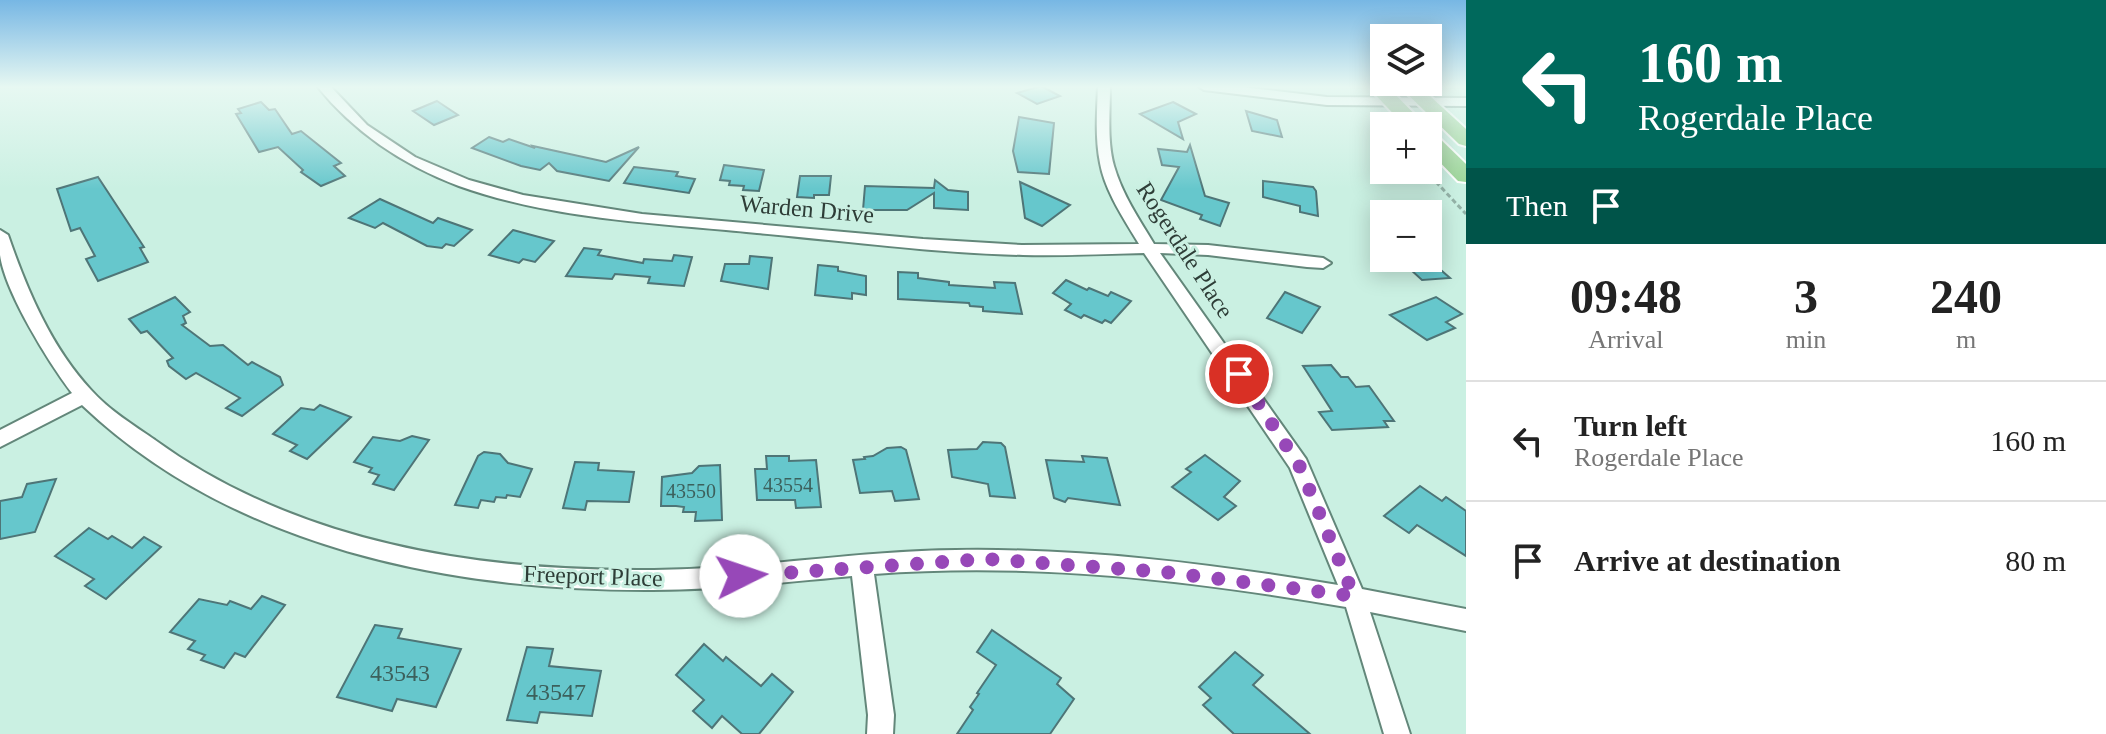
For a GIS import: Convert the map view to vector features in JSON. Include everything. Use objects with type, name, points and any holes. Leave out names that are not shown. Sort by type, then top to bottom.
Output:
[{"type":"main road","points":[[1445,120],[1466,140]]},
{"type":"main road","points":[[1442,152],[1466,176]]},
{"type":"street","name":"Warden Drive","points":[[352,120],[392,150],[469,184],[527,200],[591,212],[959,247],[1220,250],[1295,263],[1323,263]]},
{"type":"street","name":"Rogerdale Place","points":[[1103,120],[1107,166],[1123,204],[1150,250],[1299,465],[1354,596],[1397,734]]},
{"type":"street","name":"Freeport Place","points":[[0,235],[20,288],[49,347],[84,395],[157,456],[239,501],[319,534],[394,554],[495,571],[624,579],[741,576],[987,559],[1050,562],[1216,578],[1354,596],[1466,620]]},
{"type":"street","points":[[0,439],[84,395]]},
{"type":"street","points":[[862,567],[881,715],[880,734]]},
{"type":"path","points":[[1438,184],[1466,214]]},
{"type":"building","points":[[240,120],[283,120],[292,134],[301,131],[341,163],[334,166],[345,176],[321,186],[301,172],[303,170],[278,147],[259,152]]},
{"type":"building","points":[[427,120],[445,120],[434,125]]},
{"type":"building","points":[[1018,120],[1054,123],[1049,174],[1018,172],[1013,151]]},
{"type":"building","points":[[1151,120],[1182,120],[1178,122],[1183,139]]},
{"type":"building","points":[[1249,120],[1277,120],[1282,137],[1252,131]]},
{"type":"building","points":[[489,137],[606,162],[639,147],[609,181],[557,171],[549,163],[540,170],[521,166],[472,148]]},
{"type":"building","points":[[1190,145],[1205,196],[1229,203],[1220,226],[1200,219],[1202,215],[1161,200],[1179,167],[1162,165],[1158,149],[1187,152]]},
{"type":"building","points":[[724,165],[764,170],[759,191],[743,190],[744,186],[729,185],[730,181],[720,180]]},
{"type":"building","points":[[634,167],[678,172],[676,176],[695,179],[689,193],[624,183]]},
{"type":"building","points":[[800,176],[831,176],[829,195],[797,197]]},
{"type":"building","points":[[98,177],[144,247],[140,248],[148,262],[98,281],[86,259],[95,256],[80,228],[71,231],[57,189]]},
{"type":"building","points":[[935,180],[948,190],[968,192],[968,210],[934,208],[934,193],[907,210],[863,210],[865,186],[934,188]]},
{"type":"building","points":[[1263,181],[1313,187],[1318,216],[1300,212],[1300,206],[1263,197]]},
{"type":"building","points":[[1020,182],[1070,205],[1042,226],[1025,218]]},
{"type":"building","points":[[380,199],[433,223],[438,218],[472,230],[454,246],[446,244],[442,248],[427,246],[383,223],[375,228],[349,218]]},
{"type":"building","points":[[513,230],[554,241],[535,262],[523,259],[519,263],[489,255]]},
{"type":"building","points":[[584,248],[601,250],[598,255],[643,263],[644,259],[672,261],[674,255],[692,257],[684,286],[648,283],[650,277],[615,274],[612,279],[566,276]]},
{"type":"building","points":[[750,256],[772,258],[768,289],[721,281],[725,264],[749,264]]},
{"type":"building","points":[[818,265],[838,267],[838,271],[866,276],[866,295],[852,293],[852,299],[815,295]]},
{"type":"building","points":[[1442,271],[1450,278],[1422,280],[1413,272]]},
{"type":"building","points":[[898,272],[918,273],[918,278],[949,282],[949,285],[995,288],[994,282],[1015,283],[1022,314],[983,311],[983,307],[970,306],[969,303],[898,299]]},
{"type":"building","points":[[1066,280],[1087,290],[1089,288],[1108,296],[1111,292],[1131,301],[1111,323],[1105,320],[1102,323],[1084,315],[1081,318],[1065,310],[1071,304],[1053,293]]},
{"type":"building","points":[[1285,292],[1320,307],[1302,333],[1267,318]]},
{"type":"building","points":[[175,297],[190,312],[183,316],[186,323],[182,325],[210,346],[223,345],[248,365],[252,362],[280,377],[283,385],[242,416],[226,408],[240,398],[196,373],[186,379],[169,366],[167,361],[173,358],[147,331],[141,333],[129,319]]},
{"type":"building","points":[[1436,297],[1462,314],[1446,322],[1455,328],[1427,340],[1390,315]]},
{"type":"building","points":[[1331,365],[1341,377],[1348,377],[1356,387],[1369,386],[1394,421],[1384,421],[1388,427],[1332,430],[1319,412],[1332,411],[1303,366]]},
{"type":"building","points":[[320,405],[351,417],[307,459],[290,451],[297,445],[273,434],[301,408],[314,410]]},
{"type":"building","points":[[412,436],[429,440],[394,490],[373,484],[379,475],[369,472],[372,468],[354,462],[373,437],[400,441]]},
{"type":"building","points":[[983,442],[1001,443],[1005,447],[1015,498],[990,496],[988,484],[952,477],[948,450],[977,449]]},
{"type":"building","points":[[901,447],[906,450],[919,499],[895,501],[892,491],[860,493],[853,460],[865,459],[887,448]]},
{"type":"building","points":[[484,452],[500,454],[508,463],[532,469],[520,497],[496,497],[494,502],[481,500],[478,508],[455,505],[478,456]]},
{"type":"building","points":[[1205,455],[1240,481],[1224,497],[1236,506],[1218,520],[1172,487],[1191,472],[1186,469]]},
{"type":"building","points":[[766,456],[789,456],[789,461],[816,460],[821,507],[796,508],[795,500],[757,500],[755,469],[767,469]]},
{"type":"building","points":[[1082,456],[1107,458],[1120,505],[1068,498],[1065,502],[1054,498],[1046,460],[1084,462]]},
{"type":"building","points":[[575,462],[599,463],[598,470],[634,472],[629,502],[587,501],[585,510],[563,508]]},
{"type":"building","points":[[720,465],[722,520],[695,521],[696,512],[683,512],[684,507],[661,506],[662,477],[692,473],[699,466]]},
{"type":"building","points":[[56,479],[35,532],[0,539],[0,501],[22,497],[27,484]]},
{"type":"building","points":[[1420,486],[1442,501],[1446,497],[1466,511],[1466,556],[1417,525],[1409,533],[1384,516]]},
{"type":"building","points":[[89,528],[108,539],[112,536],[132,548],[144,537],[161,547],[106,599],[85,586],[94,579],[55,556]]},
{"type":"building","points":[[262,596],[285,605],[245,657],[235,653],[224,668],[201,660],[205,655],[188,649],[195,641],[170,632],[199,599],[227,605],[230,601],[251,609]]},
{"type":"building","points":[[375,625],[402,629],[398,638],[461,649],[436,707],[397,699],[392,711],[337,697]]},
{"type":"building","points":[[992,630],[1061,678],[1057,684],[1074,699],[1050,734],[957,734],[973,710],[970,707],[977,693],[996,665],[977,652]]},
{"type":"building","points":[[704,644],[723,661],[726,657],[761,686],[772,674],[793,692],[759,734],[742,734],[722,716],[712,728],[693,711],[704,700],[676,675]]},
{"type":"building","points":[[527,647],[553,649],[549,666],[601,671],[592,716],[540,712],[537,723],[507,720]]},
{"type":"building","points":[[1235,652],[1263,675],[1253,685],[1310,734],[1234,734],[1203,705],[1211,698],[1199,687]]},
{"type":"route","points":[[741,576],[987,559],[1164,572],[1354,596],[1299,465],[1239,374]]}]
